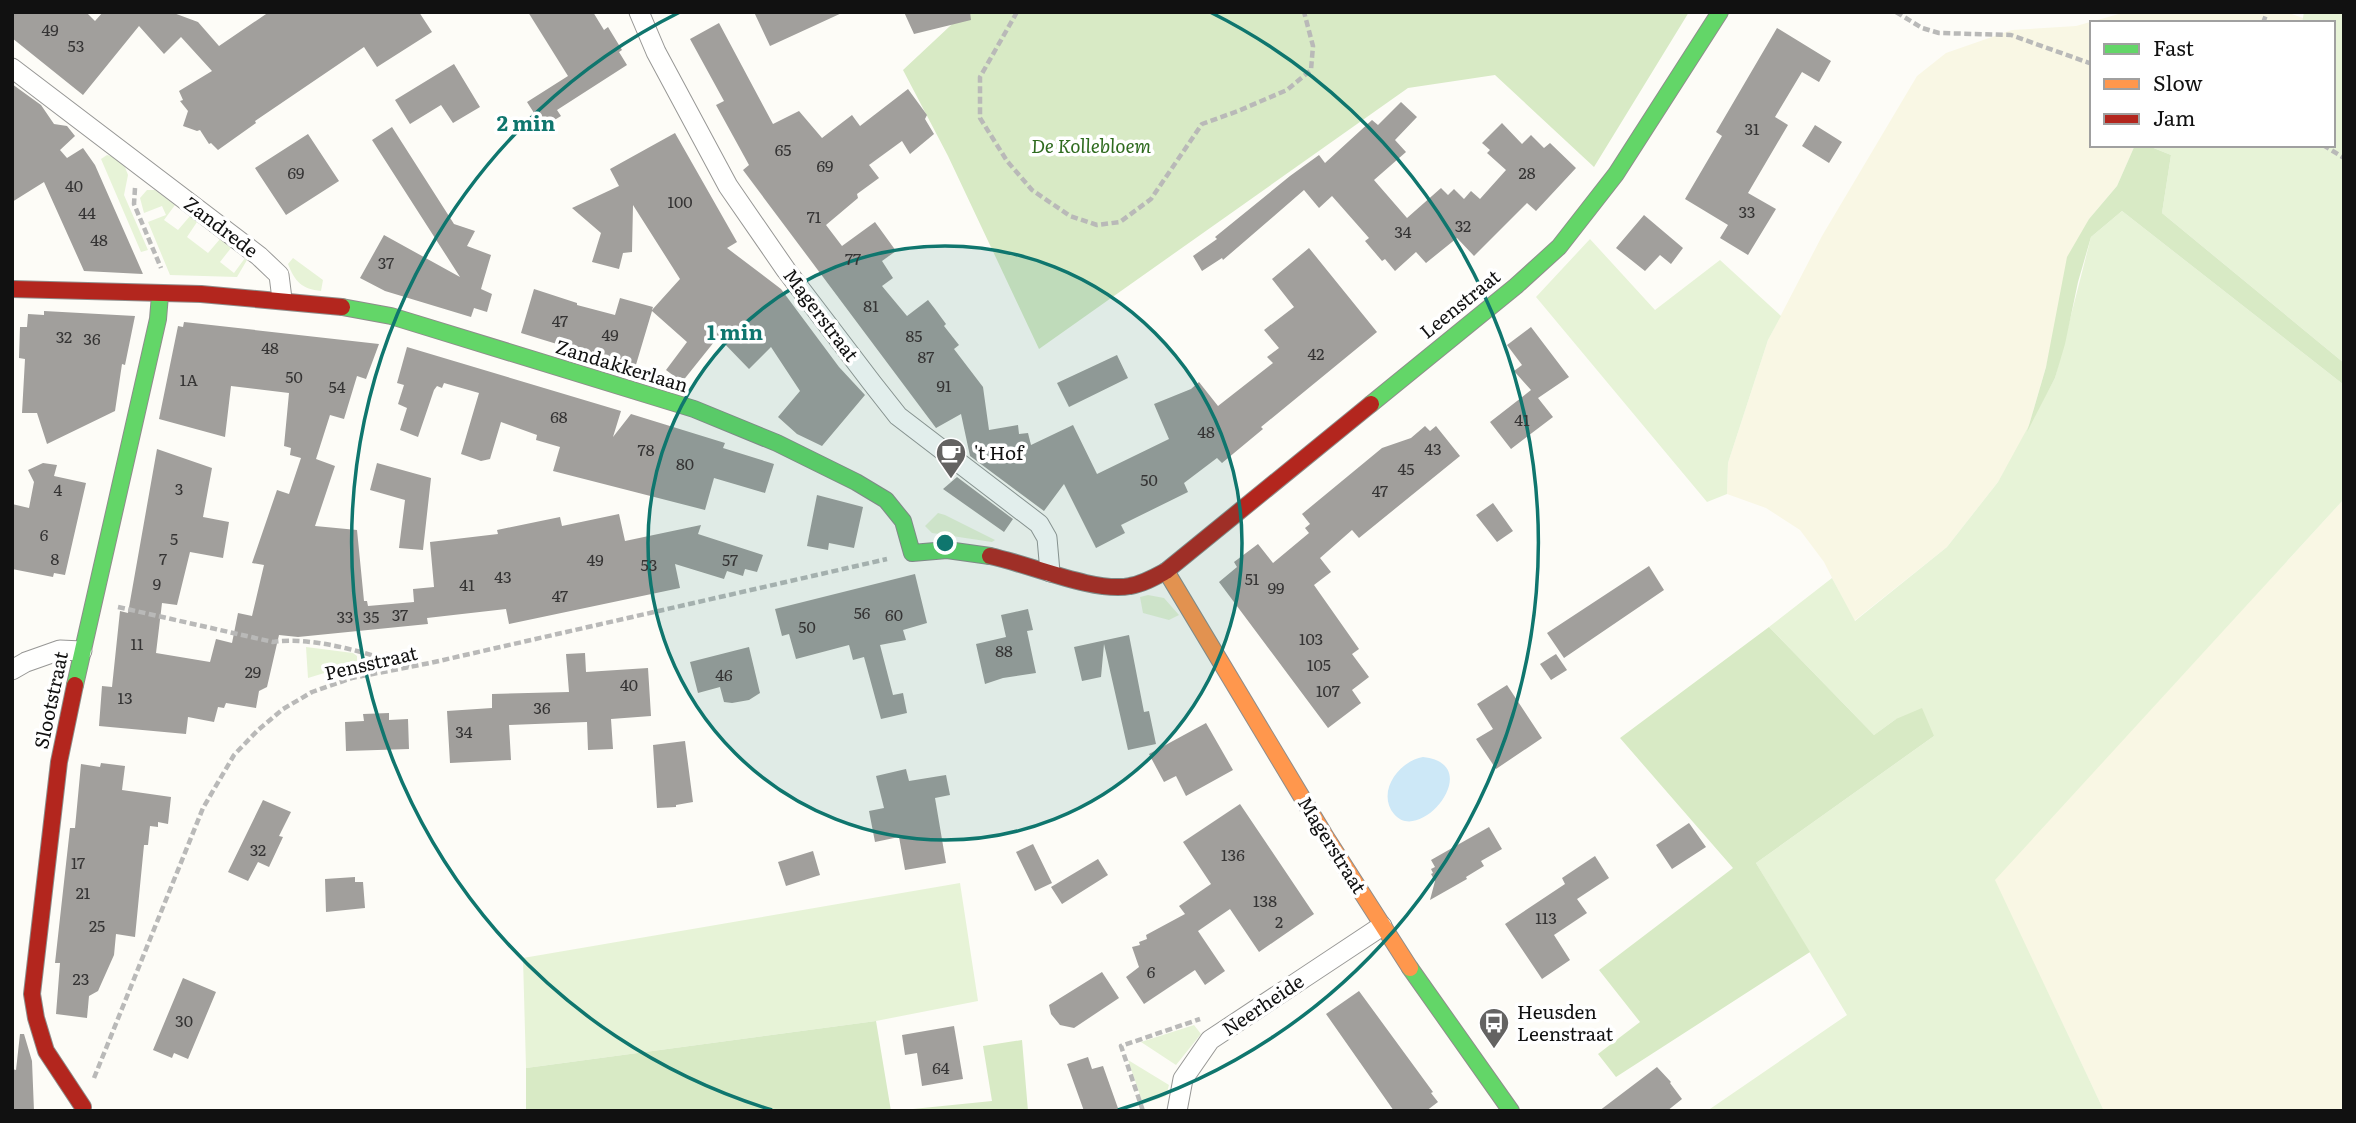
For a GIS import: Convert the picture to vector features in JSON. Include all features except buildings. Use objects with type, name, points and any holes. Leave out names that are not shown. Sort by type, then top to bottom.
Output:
[{"type":"street","name":"Leenstraat","points":[[1166,571],[1516,286],[1559,247],[1616,174],[1720,12]]},
{"type":"street","name":"Magerstraat","points":[[643,14],[656,52],[728,186],[786,270],[898,416],[1039,524],[1047,538],[1050,572]]},
{"type":"street","name":"Zandrede","points":[[12,68],[260,256],[279,275],[282,299]]},
{"type":"street","name":"Zandakkerlaan","points":[[12,289],[282,299],[391,316],[735,424],[860,484],[886,501],[901,516],[912,553]]},
{"type":"street","name":"Slootstraat","points":[[83,1107],[46,1051],[32,994],[53,801],[93,601],[158,319],[160,295]]},
{"type":"street","points":[[912,553],[945,549],[970,551],[1100,586],[1128,587],[1148,581],[1166,571]]},
{"type":"street","name":"Magerstraat","points":[[1166,571],[1382,926],[1511,1111]]},
{"type":"street","points":[[12,670],[60,650],[82,652]]},
{"type":"street","name":"Neerheide","points":[[1177,1111],[1183,1079],[1210,1040],[1382,926]]},
{"type":"path","points":[[1017,12],[980,77],[980,118],[1007,161],[1032,190],[1070,216],[1097,225],[1120,222],[1151,199],[1202,124],[1287,90],[1311,70],[1313,46],[1304,12]]},
{"type":"path","points":[[1896,12],[1922,28],[1939,33],[2011,35],[2090,63]]},
{"type":"path","points":[[2326,147],[2344,158]]},
{"type":"path","points":[[142,167],[136,182],[134,204],[163,274],[160,295]]},
{"type":"path","name":"Pensstraat","points":[[83,1107],[115,1021],[203,807],[234,755],[283,709],[312,692],[352,678],[411,667],[912,553]]},
{"type":"path","points":[[93,601],[273,642],[287,640],[359,650],[411,667]]},
{"type":"path","points":[[1143,1111],[1121,1046],[1201,1018],[1209,1021]]},
{"type":"shaded area","points":[[2126,12],[2286,12],[2303,18],[2302,21],[2094,21]]},
{"type":"shaded area","points":[[2090,22],[2090,147],[2134,147],[2117,186],[2089,219],[2027,432],[1998,482],[1947,547],[1854,621],[1824,562],[1800,530],[1766,508],[1727,494],[1728,463],[1768,340],[1822,236],[1917,76],[1946,53],[2012,30],[2076,26]]},
{"type":"shaded area","points":[[2344,499],[2344,1111],[2104,1111],[1994,880]]},
{"type":"green space","name":"De Kollebloem","points":[[965,12],[1689,12],[1594,167],[1495,75],[1408,88],[1039,349],[948,156],[903,70]]},
{"type":"green space","points":[[2304,12],[2344,12],[2344,363],[2162,213],[2171,155],[2151,147],[2335,147],[2335,21],[2302,21]]},
{"type":"green space","points":[[2134,147],[2151,147],[2171,155],[2162,213],[2344,363],[2344,385],[2122,211],[2091,237],[2055,378],[2027,432],[2046,367],[2067,257],[2089,219],[2117,186]]},
{"type":"green space","points":[[107,155],[115,157],[125,167],[128,175],[124,195],[148,250],[141,252],[101,159]]},
{"type":"green space","points":[[147,190],[155,190],[175,205],[164,220],[178,230],[190,216],[197,222],[187,237],[208,253],[220,239],[231,248],[220,262],[234,273],[245,258],[247,260],[237,277],[170,275],[148,222],[166,215],[162,206],[144,213],[140,198]]},
{"type":"green space","points":[[2122,211],[2344,385],[2344,499],[1995,880],[2104,1111],[1707,1111],[1847,1015],[1756,863],[1934,736],[1896,719],[1874,735],[1769,627],[1832,578],[1855,621],[1947,547],[1998,482],[2055,378],[2091,237]]},
{"type":"green space","points":[[1590,239],[1655,310],[1720,260],[1781,316],[1768,340],[1728,463],[1727,494],[1707,502],[1536,297]]},
{"type":"green space","points":[[293,258],[323,280],[321,291],[304,286],[293,276],[288,264]]},
{"type":"green space","points":[[938,513],[995,540],[992,542],[932,533],[925,526]]},
{"type":"green space","points":[[1148,595],[1164,598],[1179,615],[1169,620],[1143,613],[1140,597]]},
{"type":"green space","points":[[1769,627],[1874,735],[1896,719],[1922,708],[1934,736],[1756,863],[1810,952],[1616,1077],[1598,1054],[1640,1022],[1599,970],[1733,868],[1620,738]]},
{"type":"green space","points":[[306,647],[353,653],[357,656],[357,661],[308,678]]},
{"type":"green space","points":[[960,883],[978,1001],[876,1021],[526,1068],[523,958]]},
{"type":"green space","points":[[876,1021],[891,1111],[526,1111],[526,1068]]},
{"type":"green space","points":[[1194,1025],[1201,1034],[1176,1065],[1141,1042]]},
{"type":"green space","points":[[1022,1040],[1028,1111],[893,1111],[992,1101],[983,1046]]},
{"type":"green space","points":[[1128,1060],[1169,1085],[1166,1096],[1143,1104]]},
{"type":"water","points":[[1423,757],[1441,763],[1449,773],[1449,787],[1431,812],[1418,820],[1405,821],[1394,814],[1389,805],[1389,787],[1406,764]]},
{"type":"traffic: fast","points":[[1371,404],[1516,286],[1559,247],[1616,174],[1720,12]]},
{"type":"traffic: fast","points":[[75,685],[158,319],[160,295]]},
{"type":"traffic: fast","points":[[342,307],[391,316],[694,409],[777,443],[886,500],[903,521],[912,553],[947,550],[990,556]]},
{"type":"traffic: fast","points":[[1410,968],[1511,1111]]},
{"type":"traffic: slow","points":[[1166,571],[1324,834],[1410,968]]},
{"type":"traffic: jam","points":[[12,289],[201,294],[342,307]]},
{"type":"traffic: jam","points":[[990,556],[1080,582],[1115,587],[1144,582],[1166,571],[1371,404]]},
{"type":"traffic: jam","points":[[75,685],[59,762],[32,994],[46,1051],[83,1107]]},
{"type":"place","name":"'t Hof","points":[[951,480]]},
{"type":"place","name":"Heusden Leenstraat","points":[[1494,1050]]}]
